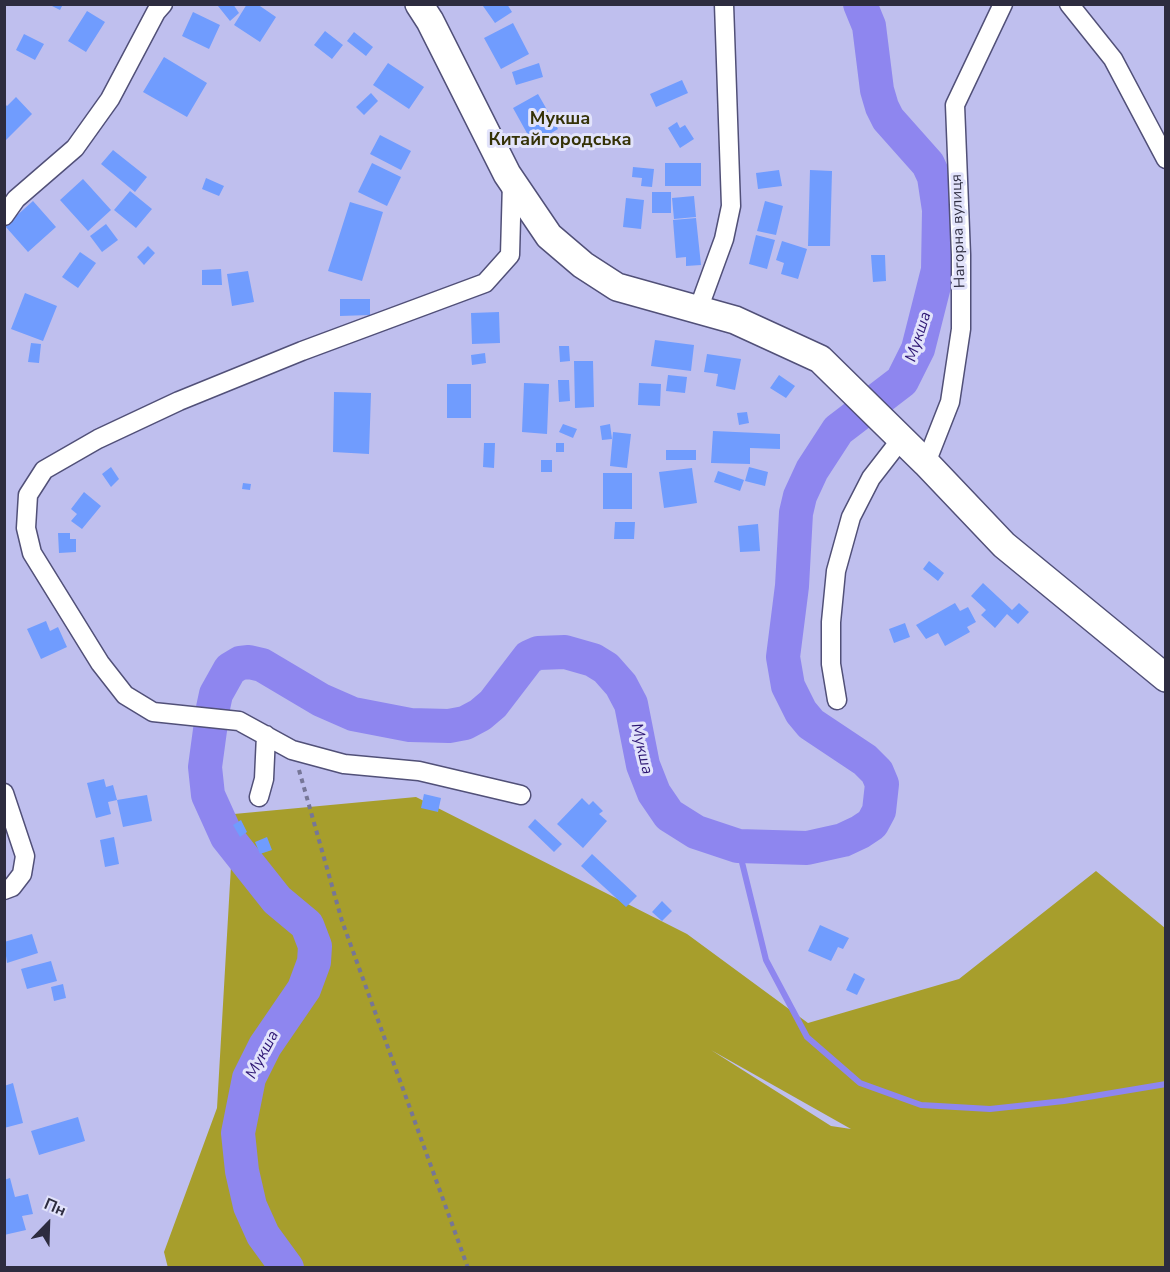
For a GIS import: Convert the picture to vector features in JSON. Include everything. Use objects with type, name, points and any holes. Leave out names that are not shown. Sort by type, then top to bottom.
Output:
[{"type":"main road","points":[[419,4],[430,21],[512,182],[549,236],[583,265],[617,287],[735,320],[820,359],[926,463],[1004,545],[1166,678]]},
{"type":"street","points":[[4,216],[16,199],[75,148],[110,99],[156,12],[163,4]]},
{"type":"street","points":[[698,310],[724,239],[731,206],[724,4]]},
{"type":"street","name":"Нагорна вулиця","points":[[926,463],[950,402],[961,328],[961,255],[955,105],[1003,4]]},
{"type":"street","points":[[1069,4],[1113,59],[1166,159]]},
{"type":"street","points":[[512,182],[510,255],[485,283],[302,351],[169,405],[99,439],[44,470],[28,495],[26,528],[32,552],[66,610],[125,695],[153,712],[239,721],[292,750],[344,764],[419,771],[521,795]]},
{"type":"street","points":[[837,700],[831,664],[831,622],[836,571],[851,517],[897,434]]},
{"type":"street","points":[[259,797],[264,779],[266,735]]},
{"type":"street","points":[[4,793],[25,856],[22,874],[12,887],[4,890]]},
{"type":"path","points":[[292,750],[342,921],[468,1268]]},
{"type":"shaded area","points":[[416,797],[687,934],[808,1023],[959,979],[1096,871],[1165,928],[1165,1267],[168,1268],[164,1252],[217,1108],[234,814]],"holes":[[[711,1050],[851,1129],[831,1126]]]},
{"type":"building","points":[[48,4],[63,4],[60,10]]},
{"type":"building","points":[[233,4],[239,13],[230,21],[218,6]]},
{"type":"building","points":[[247,4],[257,4],[276,17],[260,42],[234,25]]},
{"type":"building","points":[[485,4],[507,4],[512,12],[495,23],[483,6]]},
{"type":"building","points":[[87,11],[105,22],[86,52],[68,41]]},
{"type":"building","points":[[193,12],[220,25],[209,49],[182,36]]},
{"type":"building","points":[[513,23],[529,54],[501,69],[484,38]]},
{"type":"building","points":[[325,31],[343,45],[332,59],[314,45]]},
{"type":"building","points":[[354,32],[373,47],[366,56],[347,41]]},
{"type":"building","points":[[24,34],[44,44],[35,60],[16,50]]},
{"type":"building","points":[[164,57],[207,83],[187,117],[143,92]]},
{"type":"building","points":[[388,63],[424,87],[409,109],[373,85]]},
{"type":"building","points":[[539,63],[543,77],[516,85],[512,72]]},
{"type":"building","points":[[682,80],[688,93],[656,107],[650,94]]},
{"type":"building","points":[[371,93],[378,101],[364,115],[356,107]]},
{"type":"building","points":[[538,94],[558,129],[533,144],[513,108]]},
{"type":"building","points":[[16,97],[32,114],[6,140],[4,103],[7,106]]},
{"type":"building","points":[[677,122],[680,128],[685,125],[694,139],[680,148],[668,128]]},
{"type":"building","points":[[380,135],[411,151],[401,170],[370,154]]},
{"type":"building","points":[[113,150],[147,177],[135,192],[101,164]]},
{"type":"building","points":[[372,163],[401,177],[387,206],[358,192]]},
{"type":"building","points":[[665,163],[701,163],[701,186],[665,186]]},
{"type":"building","points":[[633,167],[654,169],[652,187],[641,186],[642,178],[632,177]]},
{"type":"building","points":[[779,170],[782,186],[758,189],[756,173]]},
{"type":"building","points":[[810,170],[832,171],[830,246],[808,246]]},
{"type":"building","points":[[206,178],[224,186],[219,196],[202,189]]},
{"type":"building","points":[[83,179],[111,210],[88,231],[60,200]]},
{"type":"building","points":[[130,191],[152,209],[136,228],[114,210]]},
{"type":"building","points":[[652,192],[671,192],[671,213],[652,213]]},
{"type":"building","points":[[694,196],[696,217],[674,219],[672,198]]},
{"type":"building","points":[[626,198],[644,200],[641,229],[623,227]]},
{"type":"building","points":[[33,201],[56,227],[28,252],[5,226]]},
{"type":"building","points":[[765,201],[783,206],[776,235],[757,231]]},
{"type":"building","points":[[350,202],[383,212],[362,281],[328,271]]},
{"type":"building","points":[[696,218],[701,265],[686,266],[686,257],[676,258],[673,220]]},
{"type":"building","points":[[106,224],[118,240],[102,252],[90,236]]},
{"type":"building","points":[[756,235],[775,240],[767,269],[749,264]]},
{"type":"building","points":[[782,241],[807,249],[798,279],[781,274],[784,263],[776,260]]},
{"type":"building","points":[[148,246],[155,253],[144,265],[137,257]]},
{"type":"building","points":[[80,252],[96,263],[78,288],[62,277]]},
{"type":"building","points":[[871,255],[885,255],[886,281],[873,282]]},
{"type":"building","points":[[221,269],[222,285],[202,285],[202,270]]},
{"type":"building","points":[[248,271],[254,302],[232,306],[227,274]]},
{"type":"building","points":[[25,293],[57,306],[43,341],[11,329]]},
{"type":"building","points":[[340,299],[370,299],[370,315],[340,316]]},
{"type":"building","points":[[499,312],[500,343],[472,344],[471,313]]},
{"type":"building","points":[[655,340],[694,345],[691,371],[651,366]]},
{"type":"building","points":[[31,343],[41,344],[39,363],[28,362]]},
{"type":"building","points":[[559,346],[569,346],[570,361],[560,362]]},
{"type":"building","points":[[485,353],[486,363],[472,365],[471,355]]},
{"type":"building","points":[[707,354],[741,359],[735,390],[716,386],[718,374],[704,372]]},
{"type":"building","points":[[574,361],[593,361],[594,407],[575,408]]},
{"type":"building","points":[[668,375],[687,377],[685,393],[666,391]]},
{"type":"building","points":[[779,375],[795,386],[786,398],[770,388]]},
{"type":"building","points":[[558,380],[569,380],[570,401],[559,402]]},
{"type":"building","points":[[524,383],[549,384],[547,434],[522,432]]},
{"type":"building","points":[[639,383],[661,384],[660,406],[638,405]]},
{"type":"building","points":[[447,384],[471,384],[471,418],[447,418]]},
{"type":"building","points":[[334,392],[371,393],[369,454],[333,452]]},
{"type":"building","points":[[747,412],[749,423],[739,425],[737,413]]},
{"type":"building","points":[[563,424],[577,429],[573,438],[559,432]]},
{"type":"building","points":[[610,424],[612,439],[602,440],[600,426]]},
{"type":"building","points":[[713,431],[780,434],[780,449],[750,448],[750,464],[711,463]]},
{"type":"building","points":[[613,432],[631,434],[627,468],[610,466]]},
{"type":"building","points":[[484,443],[495,443],[494,468],[483,467]]},
{"type":"building","points":[[556,443],[564,443],[564,452],[556,452]]},
{"type":"building","points":[[666,450],[696,450],[696,460],[666,460]]},
{"type":"building","points":[[541,460],[552,460],[552,472],[541,472]]},
{"type":"building","points":[[111,467],[119,479],[111,487],[102,474]]},
{"type":"building","points":[[749,467],[768,472],[765,486],[745,481]]},
{"type":"building","points":[[692,468],[697,503],[664,508],[659,472]]},
{"type":"building","points":[[718,471],[744,480],[740,491],[714,482]]},
{"type":"building","points":[[603,473],[632,473],[632,509],[603,509]]},
{"type":"building","points":[[243,483],[251,484],[250,490],[242,489]]},
{"type":"building","points":[[84,492],[101,506],[82,529],[71,521],[77,514],[71,509]]},
{"type":"building","points":[[615,522],[635,522],[634,539],[614,539]]},
{"type":"building","points":[[758,524],[760,551],[740,552],[738,526]]},
{"type":"building","points":[[58,533],[70,533],[70,539],[76,539],[76,552],[59,553]]},
{"type":"building","points":[[929,561],[944,573],[938,581],[923,569]]},
{"type":"building","points":[[983,583],[1012,610],[1019,603],[1029,612],[1018,624],[1007,614],[995,628],[981,615],[986,610],[971,596]]},
{"type":"building","points":[[955,603],[960,611],[968,607],[976,622],[967,627],[970,632],[945,646],[938,633],[926,639],[916,625]]},
{"type":"building","points":[[46,621],[50,631],[58,627],[67,647],[41,659],[27,629]]},
{"type":"building","points":[[905,623],[910,637],[894,643],[889,629]]},
{"type":"building","points":[[104,779],[106,787],[113,785],[117,800],[108,802],[111,814],[96,818],[87,783]]},
{"type":"building","points":[[424,794],[441,798],[438,812],[421,808]]},
{"type":"building","points":[[147,795],[152,821],[123,827],[117,800]]},
{"type":"building","points":[[582,798],[589,805],[593,801],[603,811],[599,814],[607,821],[583,848],[557,824]]},
{"type":"building","points":[[535,819],[562,844],[554,852],[528,827]]},
{"type":"building","points":[[241,820],[247,832],[240,837],[233,825]]},
{"type":"building","points":[[114,837],[119,864],[105,867],[100,840]]},
{"type":"building","points":[[267,837],[272,850],[260,854],[255,842]]},
{"type":"building","points":[[592,854],[637,896],[626,907],[581,866]]},
{"type":"building","points":[[662,901],[672,911],[662,921],[652,912]]},
{"type":"building","points":[[820,925],[849,938],[843,949],[838,947],[831,961],[808,951]]},
{"type":"building","points":[[32,934],[38,953],[7,963],[4,942]]},
{"type":"building","points":[[51,961],[57,981],[27,989],[21,969]]},
{"type":"building","points":[[854,973],[865,979],[857,995],[846,990]]},
{"type":"building","points":[[63,984],[66,998],[54,1001],[51,987]]},
{"type":"building","points":[[13,1083],[23,1123],[4,1128],[4,1086]]},
{"type":"building","points":[[78,1117],[85,1141],[39,1155],[31,1131]]},
{"type":"building","points":[[10,1178],[15,1197],[28,1194],[33,1214],[22,1216],[26,1230],[4,1235],[4,1180]]},
{"type":"waterway","name":"Мукша","points":[[287,1268],[263,1235],[250,1206],[242,1171],[238,1133],[249,1078],[265,1046],[304,989],[314,962],[315,946],[307,925],[277,900],[227,837],[208,795],[205,767],[213,708],[216,694],[230,669],[240,663],[249,662],[262,665],[321,700],[353,714],[410,725],[449,726],[465,723],[480,715],[493,704],[529,657],[538,653],[565,652],[593,660],[606,668],[621,685],[631,704],[643,765],[654,793],[669,815],[696,832],[738,846],[807,848],[843,840],[860,832],[872,824],[879,811],[882,784],[877,772],[865,760],[811,724],[801,712],[788,686],[783,657],[792,586],[796,513],[800,496],[812,470],[838,430],[902,381],[918,349],[938,270],[939,210],[934,177],[928,164],[888,119],[882,107],[877,90],[869,26],[860,4]]},
{"type":"waterway","points":[[738,846],[766,960],[807,1037],[860,1083],[921,1105],[990,1109],[1064,1101],[1166,1084]]},
{"type":"district","name":"Мукша Китайгородська","points":[[560,130]]}]
